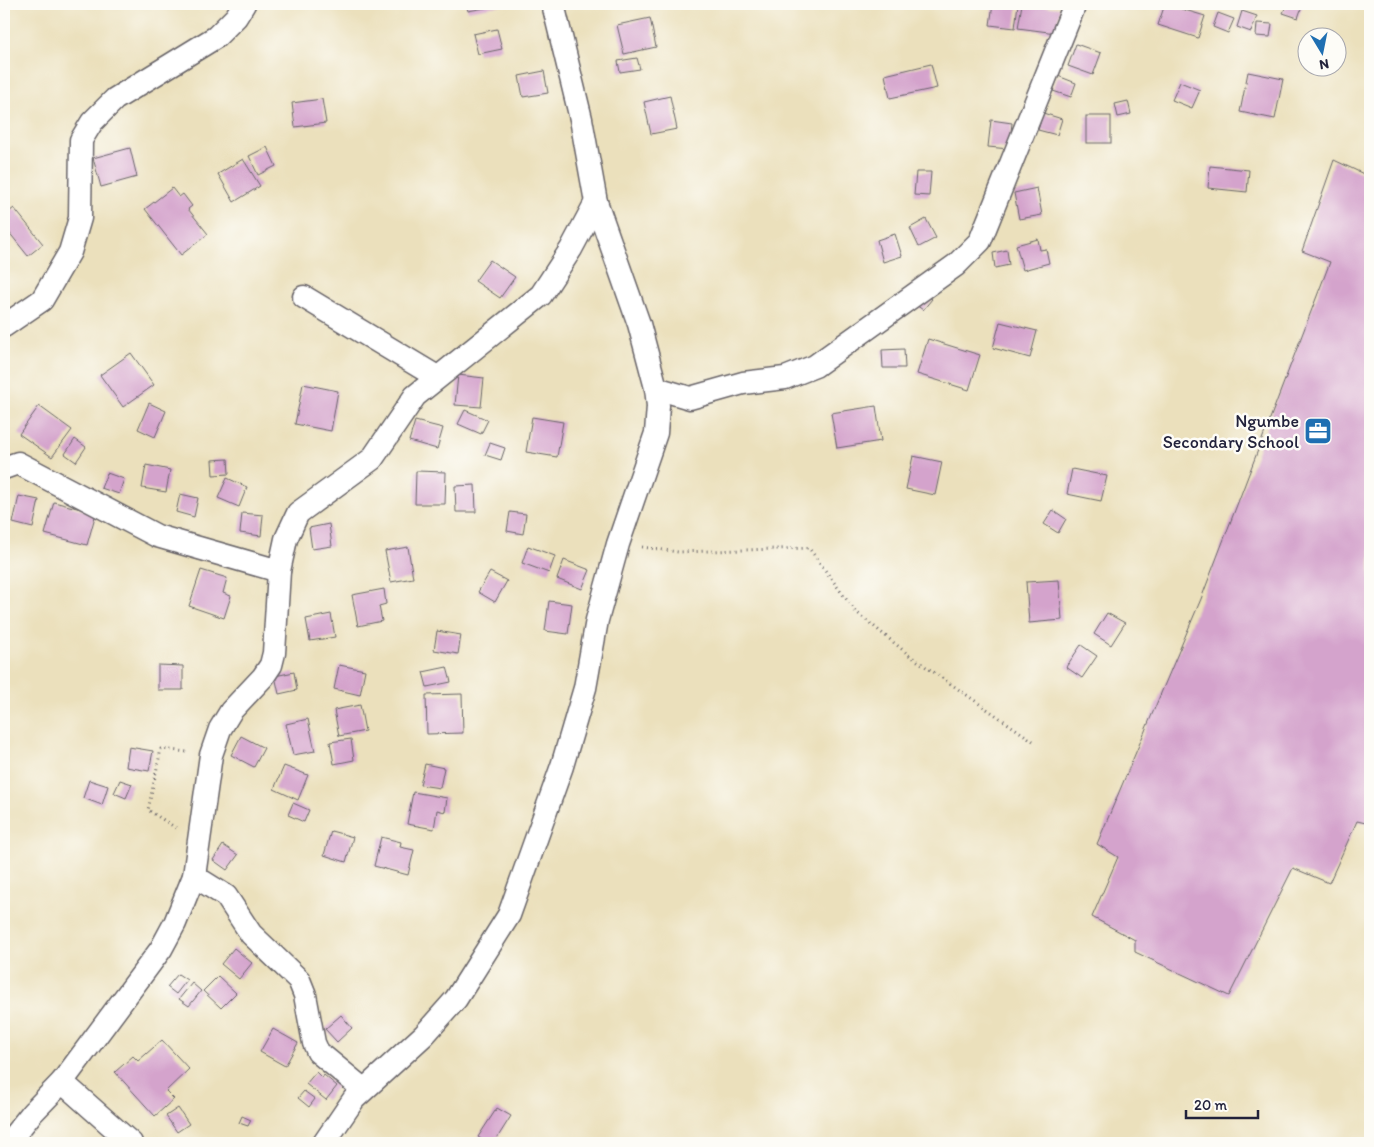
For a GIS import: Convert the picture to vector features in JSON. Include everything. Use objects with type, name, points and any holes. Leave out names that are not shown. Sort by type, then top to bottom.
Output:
[{"type":"street","points":[[4,326],[42,300],[70,252],[80,218],[81,140],[92,122],[115,99],[216,38],[236,18],[244,4]]},
{"type":"street","points":[[324,1143],[338,1120],[363,1089],[424,1036],[456,999],[509,915],[562,766],[585,688],[597,620],[618,544],[656,434],[658,406],[656,388],[639,324],[596,202],[581,119],[553,4]]},
{"type":"street","points":[[656,388],[690,398],[743,382],[785,378],[815,366],[956,265],[980,241],[1075,4]]},
{"type":"street","points":[[8,1143],[32,1113],[62,1082],[161,949],[175,923],[194,876],[197,842],[211,755],[225,720],[263,677],[271,665],[274,653],[279,571],[286,539],[298,513],[372,459],[415,396],[541,295],[571,249],[596,202]]},
{"type":"street","points":[[304,297],[437,377]]},
{"type":"street","points":[[4,468],[18,463],[157,536],[279,571]]},
{"type":"street","points":[[194,876],[226,896],[251,934],[299,980],[306,995],[314,1043],[318,1052],[363,1089]]},
{"type":"street","points":[[62,1082],[131,1143]]},
{"type":"path","points":[[618,544],[678,552],[809,548],[854,612],[909,655],[1033,741]]},
{"type":"path","points":[[197,842],[148,810],[161,749],[211,755]]},
{"type":"building","points":[[466,4],[501,4],[502,5],[468,11]]},
{"type":"building","points":[[993,4],[1018,4],[1015,28],[990,25]]},
{"type":"building","points":[[1022,4],[1060,8],[1056,33],[1018,28]]},
{"type":"building","points":[[1165,4],[1205,16],[1198,38],[1158,25]]},
{"type":"building","points":[[1287,4],[1303,4],[1298,18],[1283,13]]},
{"type":"building","points":[[1242,11],[1257,16],[1251,32],[1237,27]]},
{"type":"building","points":[[1218,13],[1234,19],[1228,33],[1213,27]]},
{"type":"building","points":[[650,18],[656,47],[624,54],[617,25]]},
{"type":"building","points":[[1257,23],[1272,24],[1270,37],[1256,36]]},
{"type":"building","points":[[497,29],[502,49],[478,54],[473,34]]},
{"type":"building","points":[[1076,44],[1101,53],[1093,75],[1068,66]]},
{"type":"building","points":[[637,58],[640,69],[620,72],[618,61]]},
{"type":"building","points":[[931,64],[937,88],[890,98],[885,75]]},
{"type":"building","points":[[544,71],[548,93],[523,97],[519,76]]},
{"type":"building","points":[[1248,72],[1283,79],[1275,119],[1240,112]]},
{"type":"building","points":[[1058,76],[1076,83],[1071,97],[1053,91]]},
{"type":"building","points":[[1180,82],[1200,90],[1192,108],[1172,100]]},
{"type":"building","points":[[670,96],[677,129],[651,134],[644,102]]},
{"type":"building","points":[[322,99],[326,123],[295,127],[292,103]]},
{"type":"building","points":[[1128,101],[1131,114],[1118,117],[1115,104]]},
{"type":"building","points":[[1043,113],[1062,119],[1057,135],[1038,130]]},
{"type":"building","points":[[1086,116],[1111,116],[1111,143],[1086,143]]},
{"type":"building","points":[[991,120],[1012,123],[1009,149],[988,147]]},
{"type":"building","points":[[267,147],[276,166],[258,175],[249,156]]},
{"type":"building","points":[[130,148],[137,177],[101,187],[93,158]]},
{"type":"building","points":[[243,159],[260,186],[234,202],[218,174]]},
{"type":"building","name":"Ngumbe Secondary School","points":[[1334,160],[1370,177],[1370,824],[1357,821],[1329,883],[1293,868],[1229,996],[1135,952],[1135,940],[1092,917],[1118,857],[1097,844],[1201,599],[1330,262],[1302,251]]},
{"type":"building","points":[[1210,166],[1249,170],[1247,192],[1208,188]]},
{"type":"building","points":[[916,172],[931,172],[929,196],[914,195]]},
{"type":"building","points":[[172,188],[179,197],[183,194],[192,206],[188,209],[208,234],[181,255],[145,209]]},
{"type":"building","points":[[1037,188],[1042,215],[1019,219],[1014,193]]},
{"type":"building","points":[[14,208],[43,244],[28,256],[4,226],[4,216]]},
{"type":"building","points":[[926,219],[936,238],[919,247],[910,228]]},
{"type":"building","points":[[895,234],[902,256],[883,262],[877,240]]},
{"type":"building","points":[[1038,239],[1040,250],[1046,249],[1049,263],[1023,270],[1016,245]]},
{"type":"building","points":[[1007,250],[1009,265],[995,268],[993,253]]},
{"type":"building","points":[[490,260],[515,277],[500,298],[475,281]]},
{"type":"building","points":[[921,291],[932,299],[923,310],[912,302]]},
{"type":"building","points":[[1000,322],[1037,331],[1030,358],[993,348]]},
{"type":"building","points":[[928,339],[980,355],[969,390],[917,374]]},
{"type":"building","points":[[904,349],[905,368],[883,368],[882,350]]},
{"type":"building","points":[[131,353],[154,385],[123,407],[100,375]]},
{"type":"building","points":[[458,375],[484,378],[481,407],[455,405]]},
{"type":"building","points":[[303,384],[338,391],[331,431],[295,424]]},
{"type":"building","points":[[149,403],[166,411],[155,437],[138,429]]},
{"type":"building","points":[[39,406],[72,430],[52,457],[19,434]]},
{"type":"building","points":[[876,406],[881,441],[837,448],[831,413]]},
{"type":"building","points":[[465,410],[488,420],[481,434],[458,424]]},
{"type":"building","points":[[532,417],[563,422],[557,457],[526,452]]},
{"type":"building","points":[[415,421],[443,428],[437,449],[409,441]]},
{"type":"building","points":[[75,439],[86,447],[76,462],[65,454]]},
{"type":"building","points":[[490,443],[505,448],[501,460],[485,455]]},
{"type":"building","points":[[913,456],[942,462],[935,495],[906,489]]},
{"type":"building","points":[[228,459],[229,474],[213,475],[212,460]]},
{"type":"building","points":[[146,465],[170,470],[166,492],[142,488]]},
{"type":"building","points":[[1072,469],[1107,476],[1101,501],[1067,494]]},
{"type":"building","points":[[416,471],[446,472],[445,504],[415,504]]},
{"type":"building","points":[[107,473],[124,479],[119,494],[101,488]]},
{"type":"building","points":[[227,478],[247,487],[239,507],[218,498]]},
{"type":"building","points":[[475,485],[476,512],[456,512],[455,486]]},
{"type":"building","points":[[180,494],[198,498],[194,517],[176,512]]},
{"type":"building","points":[[19,496],[39,500],[33,528],[13,523]]},
{"type":"building","points":[[54,502],[96,513],[87,545],[45,534]]},
{"type":"building","points":[[1053,510],[1066,519],[1058,533],[1044,524]]},
{"type":"building","points":[[510,512],[526,514],[523,534],[507,531]]},
{"type":"building","points":[[242,513],[263,515],[261,536],[240,533]]},
{"type":"building","points":[[329,524],[332,546],[312,549],[309,528]]},
{"type":"building","points":[[528,546],[555,556],[549,573],[522,563]]},
{"type":"building","points":[[408,547],[413,578],[391,582],[385,551]]},
{"type":"building","points":[[564,560],[590,570],[582,589],[557,579]]},
{"type":"building","points":[[201,570],[227,578],[223,593],[231,596],[224,618],[189,606]]},
{"type":"building","points":[[490,572],[507,581],[495,602],[478,592]]},
{"type":"building","points":[[1059,580],[1062,620],[1029,623],[1026,582]]},
{"type":"building","points":[[384,589],[386,604],[379,606],[382,621],[358,626],[352,595]]},
{"type":"building","points":[[549,601],[572,604],[568,634],[545,631]]},
{"type":"building","points":[[1107,613],[1125,623],[1111,645],[1094,634]]},
{"type":"building","points":[[331,614],[335,637],[310,641],[306,619]]},
{"type":"building","points":[[437,631],[461,635],[458,654],[434,650]]},
{"type":"building","points":[[1081,645],[1097,656],[1082,678],[1066,667]]},
{"type":"building","points":[[158,665],[183,666],[183,690],[158,690]]},
{"type":"building","points":[[339,665],[365,670],[360,695],[334,689]]},
{"type":"building","points":[[447,667],[451,682],[427,687],[423,672]]},
{"type":"building","points":[[294,672],[297,690],[279,694],[275,676]]},
{"type":"building","points":[[462,694],[463,733],[427,734],[426,695]]},
{"type":"building","points":[[360,705],[365,731],[339,736],[334,710]]},
{"type":"building","points":[[308,719],[315,751],[293,755],[286,724]]},
{"type":"building","points":[[241,736],[264,748],[254,767],[231,755]]},
{"type":"building","points":[[351,739],[354,760],[334,764],[330,742]]},
{"type":"building","points":[[129,747],[153,751],[149,771],[126,767]]},
{"type":"building","points":[[425,764],[444,768],[440,788],[420,785]]},
{"type":"building","points":[[284,766],[308,775],[298,800],[274,789]]},
{"type":"building","points":[[89,780],[108,786],[102,805],[83,798]]},
{"type":"building","points":[[120,780],[132,784],[126,798],[114,793]]},
{"type":"building","points":[[413,792],[447,798],[445,812],[437,810],[434,829],[407,824]]},
{"type":"building","points":[[293,803],[309,810],[304,822],[288,815]]},
{"type":"building","points":[[331,831],[353,837],[346,862],[324,855]]},
{"type":"building","points":[[381,837],[401,842],[400,847],[414,850],[408,875],[374,866]]},
{"type":"building","points":[[223,845],[238,855],[227,870],[213,860]]},
{"type":"building","points":[[234,948],[252,963],[239,979],[221,964]]},
{"type":"building","points":[[178,974],[187,980],[176,994],[167,987]]},
{"type":"building","points":[[218,976],[236,993],[221,1008],[203,991]]},
{"type":"building","points":[[192,983],[201,991],[189,1006],[179,999]]},
{"type":"building","points":[[341,1015],[352,1028],[337,1042],[325,1029]]},
{"type":"building","points":[[273,1029],[298,1043],[285,1066],[260,1052]]},
{"type":"building","points":[[162,1040],[189,1069],[166,1091],[174,1099],[155,1116],[115,1072],[133,1056],[138,1061]]},
{"type":"building","points":[[316,1072],[322,1078],[324,1075],[337,1086],[326,1100],[306,1084]]},
{"type":"building","points":[[304,1091],[315,1099],[309,1107],[298,1098]]},
{"type":"building","points":[[178,1108],[189,1124],[177,1132],[166,1116]]},
{"type":"building","points":[[497,1108],[511,1116],[494,1143],[487,1143],[478,1137]]},
{"type":"building","points":[[242,1116],[251,1120],[248,1126],[239,1123]]},
{"type":"place","name":"Ngumbe Secondary School","points":[[1318,431]]}]
